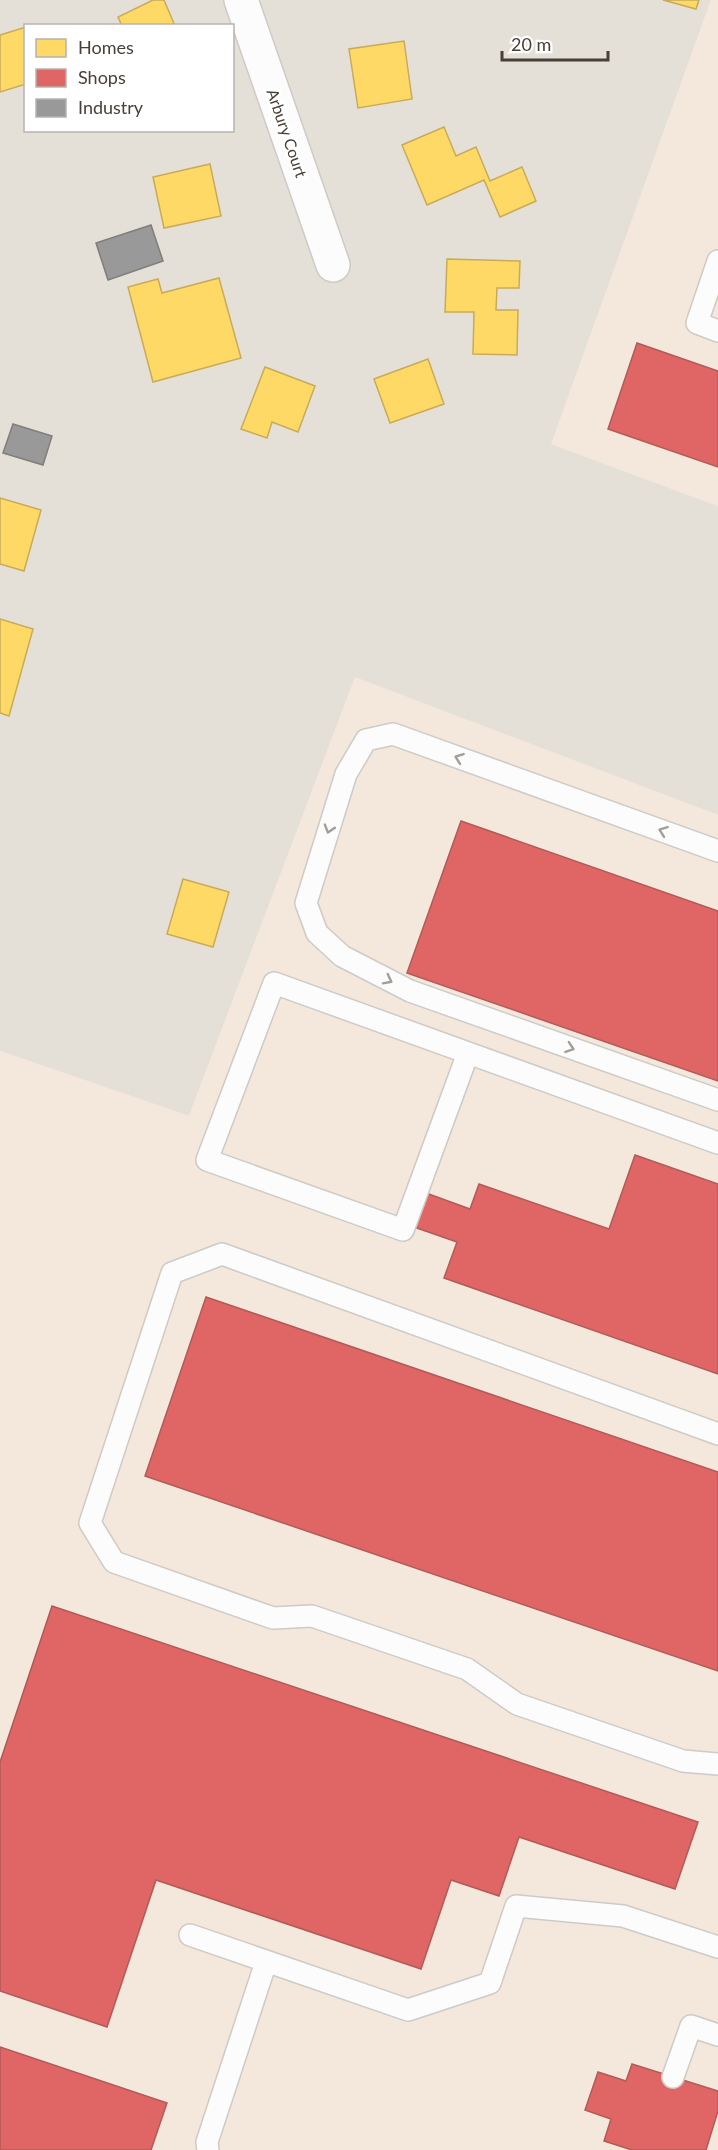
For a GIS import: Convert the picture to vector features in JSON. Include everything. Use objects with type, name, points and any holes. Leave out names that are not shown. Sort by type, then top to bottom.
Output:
[{"type":"street","name":"Arbury Court","points":[[241,0],[333,265]]},
{"type":"lane","points":[[718,261],[697,323],[718,331]]},
{"type":"lane","points":[[718,851],[393,734],[366,740],[346,774],[306,903],[317,933],[342,956],[411,991],[718,1100]]},
{"type":"lane","points":[[468,1053],[403,1230],[207,1160],[274,983],[718,1143]]},
{"type":"lane","points":[[718,1434],[222,1254],[171,1273],[90,1523],[114,1562],[273,1618],[312,1616],[467,1670],[517,1704],[683,1761],[718,1764]]},
{"type":"lane","points":[[190,1935],[408,2010],[490,1983],[516,1906],[623,1916],[718,1947]]},
{"type":"lane","points":[[208,2150],[207,2142],[266,1962]]},
{"type":"lane","points":[[673,2077],[691,2025],[718,2035]]},
{"type":"shaded area","points":[[0,0],[711,0],[552,444],[718,506],[718,815],[355,678],[189,1116],[0,1051]]},
{"type":"shaded area","points":[[711,0],[718,0],[718,506],[551,444]]},
{"type":"shaded area","points":[[355,677],[718,815],[718,2150],[0,2150],[0,1051],[189,1116]]},
{"type":"building: Homes","points":[[153,0],[164,0],[174,24],[121,24],[118,17]]},
{"type":"building: Homes","points":[[663,0],[699,0],[696,9]]},
{"type":"building: Homes","points":[[24,28],[24,85],[0,92],[0,35]]},
{"type":"building: Homes","points":[[404,41],[412,99],[358,108],[349,49]]},
{"type":"building: Homes","points":[[444,127],[456,156],[476,147],[490,181],[522,167],[536,201],[500,217],[484,180],[427,205],[402,145]]},
{"type":"building: Homes","points":[[210,164],[221,216],[164,228],[153,177]]},
{"type":"building: Homes","points":[[447,259],[520,261],[519,288],[497,288],[496,310],[518,310],[517,355],[473,354],[474,312],[445,312]]},
{"type":"building: Homes","points":[[219,278],[241,358],[153,382],[128,287],[158,279],[162,293]]},
{"type":"building: Homes","points":[[428,359],[444,404],[390,423],[374,379]]},
{"type":"building: Homes","points":[[265,367],[315,386],[298,432],[272,422],[267,438],[241,429]]},
{"type":"building: Homes","points":[[0,498],[41,510],[24,571],[0,564]]},
{"type":"building: Homes","points":[[0,619],[33,629],[9,716],[0,713]]},
{"type":"building: Homes","points":[[183,879],[229,892],[213,947],[167,934]]},
{"type":"building: Shops","points":[[637,343],[718,371],[718,467],[608,429]]},
{"type":"building: Shops","points":[[461,821],[718,911],[718,1081],[407,973]]},
{"type":"building: Shops","points":[[635,1155],[718,1184],[718,1374],[444,1278],[457,1242],[414,1227],[426,1193],[470,1209],[479,1184],[609,1229]]},
{"type":"building: Shops","points":[[206,1297],[718,1472],[718,1671],[145,1476]]},
{"type":"building: Shops","points":[[52,1606],[698,1822],[675,1889],[519,1837],[499,1896],[451,1880],[421,1969],[156,1880],[107,2027],[0,1991],[0,1762]]},
{"type":"building: Shops","points":[[0,2047],[167,2103],[151,2150],[0,2150]]},
{"type":"building: Shops","points":[[632,2064],[718,2091],[718,2111],[706,2150],[632,2150],[604,2141],[611,2119],[585,2110],[598,2072],[626,2081]]},
{"type":"building: Industry","points":[[151,225],[163,261],[108,280],[96,243]]},
{"type":"building: Industry","points":[[13,424],[52,436],[43,465],[3,453]]}]
